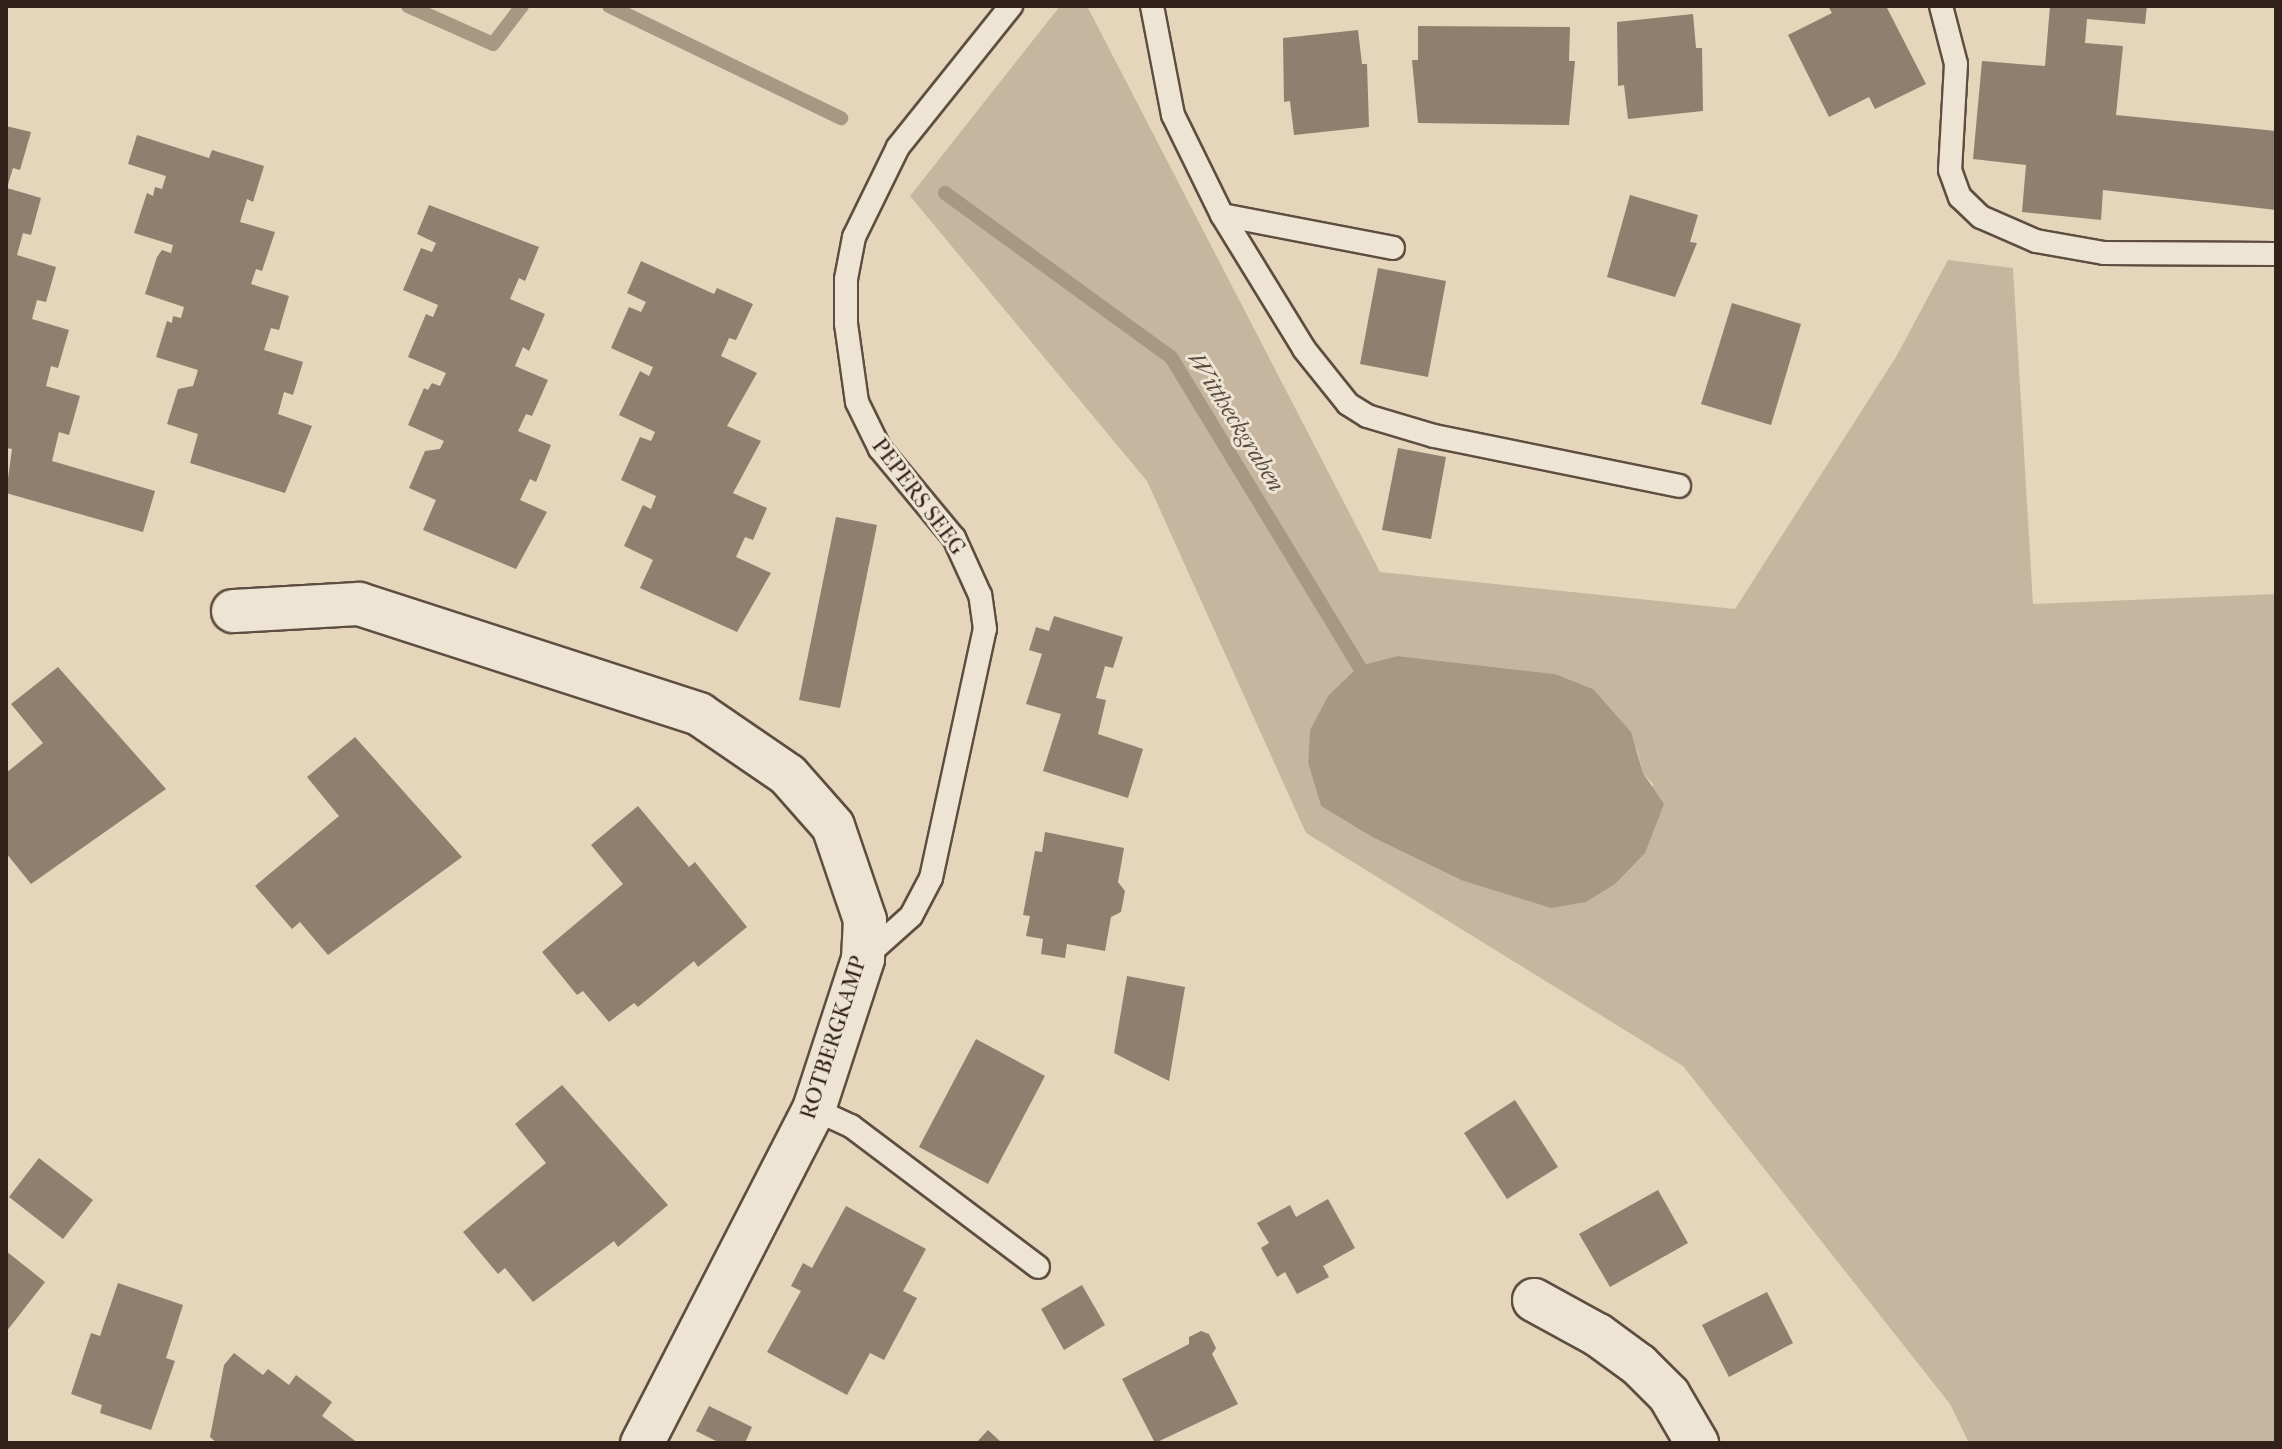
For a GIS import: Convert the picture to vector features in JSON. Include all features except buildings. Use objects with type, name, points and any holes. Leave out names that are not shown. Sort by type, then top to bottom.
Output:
[{"type":"street","name":"ROTBERGKAMP","points":[[233,611],[359,604],[699,714],[788,775],[833,826],[865,920],[863,959],[814,1109],[642,1443]]},
{"type":"street","points":[[1534,1300],[1598,1335],[1639,1365],[1669,1395],[1697,1443]]},
{"type":"lane","name":"PEPERS SEEG","points":[[863,959],[911,916],[931,878],[985,629],[980,595],[954,538],[880,449],[857,402],[846,324],[846,279],[854,237],[898,147],[1011,6]]},
{"type":"lane","points":[[1152,6],[1173,115],[1222,215],[1304,349],[1348,404],[1434,436],[1679,486]]},
{"type":"lane","points":[[1941,6],[1956,64],[1950,170],[1960,197],[1981,217],[2036,241],[2104,253],[2276,254]]},
{"type":"lane","points":[[1222,215],[1393,248]]},
{"type":"lane","points":[[814,1109],[851,1126],[1038,1267]]},
{"type":"shaded area","points":[[1060,6],[1087,6],[1380,572],[1735,609],[1896,357],[1948,260],[2013,268],[2033,604],[2276,594],[2276,1443],[1969,1443],[1950,1404],[1683,1066],[1306,833],[1147,481],[910,196]],"holes":[[[1398,656],[1554,674],[1593,689],[1637,749],[1643,773],[1654,785],[1461,880],[1372,837],[1321,806],[1308,763],[1310,731],[1328,696]]]},
{"type":"shaded area","points":[[1398,656],[1555,674],[1593,689],[1631,732],[1643,773],[1664,804],[1645,853],[1615,884],[1586,902],[1551,908],[1461,880],[1372,837],[1321,806],[1308,763],[1310,730],[1328,696],[1359,666]]},
{"type":"waterway","name":"Wittheckgraben","points":[[408,6],[493,44],[522,6]]},
{"type":"waterway","name":"Wittheckgraben","points":[[609,6],[841,118]]},
{"type":"waterway","name":"Wittheckgraben","points":[[945,193],[1171,357],[1359,666]]}]
